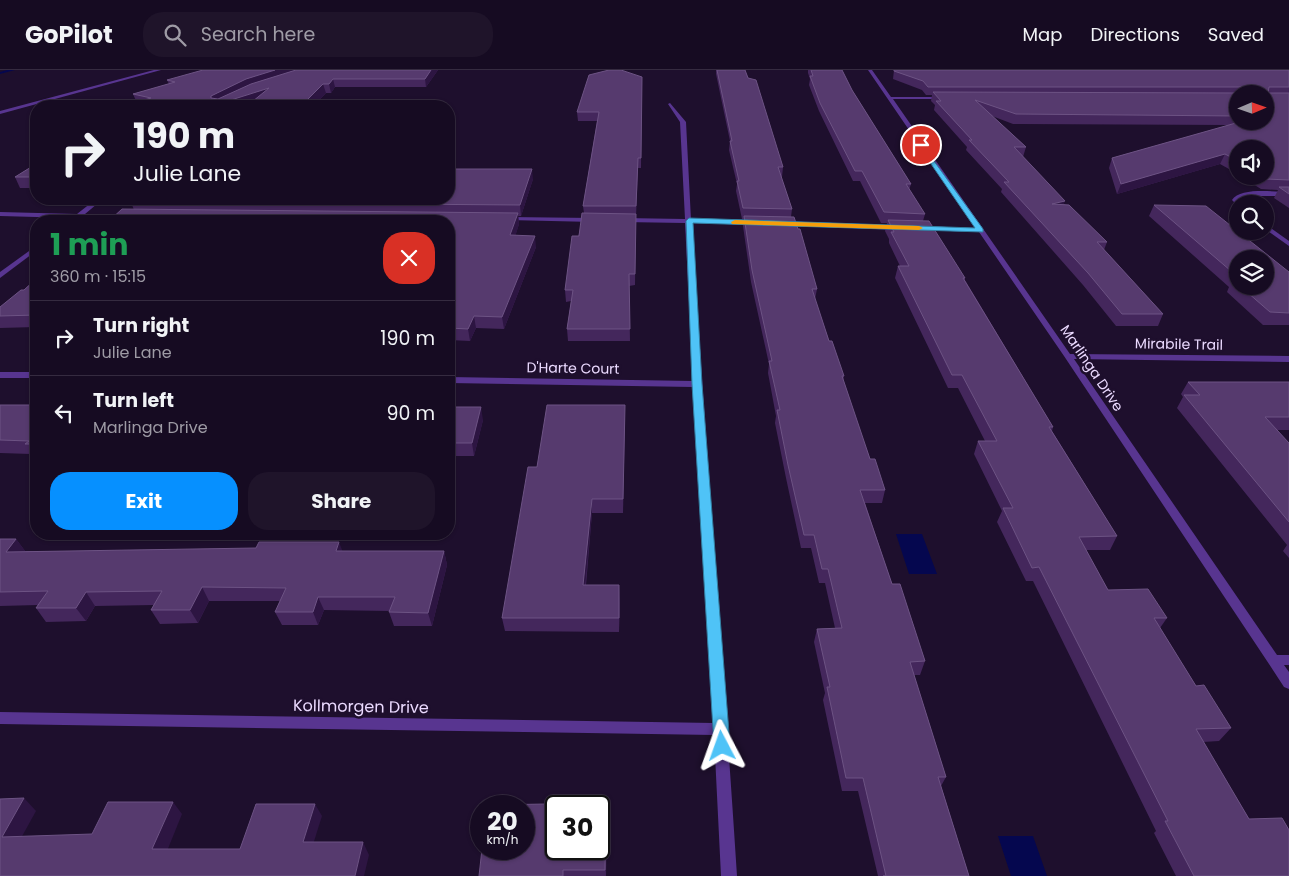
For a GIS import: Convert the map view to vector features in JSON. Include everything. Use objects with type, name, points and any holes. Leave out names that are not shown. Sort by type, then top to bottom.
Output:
[{"type":"street","points":[[48,100],[159,70]]},
{"type":"street","name":"Marlinga Drive","points":[[870,70],[1068,356],[1289,683]]},
{"type":"street","points":[[889,98],[949,98]]},
{"type":"street","points":[[670,104],[683,122],[697,384],[721,729],[729,876]]},
{"type":"street","points":[[0,113],[30,105]]},
{"type":"street","points":[[1243,195],[1289,194]]},
{"type":"street","points":[[78,215],[92,205]]},
{"type":"street","points":[[0,214],[38,215]]},
{"type":"street","points":[[498,219],[606,220]]},
{"type":"street","points":[[616,220],[762,223]]},
{"type":"street","points":[[772,223],[907,228]]},
{"type":"street","points":[[916,228],[981,230]]},
{"type":"street","points":[[1274,233],[1289,244]]},
{"type":"street","points":[[0,276],[30,253]]},
{"type":"street","name":"Mirabile Trail","points":[[1068,356],[1289,359]]},
{"type":"street","points":[[0,375],[30,375]]},
{"type":"street","name":"D'Harte Court","points":[[455,380],[697,384]]},
{"type":"street","points":[[1273,660],[1289,660]]},
{"type":"street","name":"Kollmorgen Drive","points":[[0,718],[721,729]]},
{"type":"shaded area","points":[[896,534],[922,534],[937,574],[909,574]]},
{"type":"shaded area","points":[[998,836],[1033,836],[1047,876],[1011,876]]},
{"type":"building","points":[[203,70],[275,70],[246,79],[211,96],[211,98],[218,99],[251,84],[296,70],[431,70],[425,79],[333,79],[329,84],[323,84],[307,100],[254,100],[269,88],[231,100],[144,100],[151,98],[133,94],[175,82],[167,80]]},
{"type":"building","points":[[609,70],[621,70],[642,77],[641,158],[638,158],[636,206],[583,206],[599,112],[577,112],[589,75]]},
{"type":"building","points":[[717,70],[745,70],[748,78],[756,80],[783,167],[778,167],[792,209],[743,208],[730,141],[732,141]]},
{"type":"building","points":[[811,70],[842,70],[852,90],[911,184],[906,184],[925,214],[884,212],[862,171],[855,171],[820,103],[810,76],[813,76]]},
{"type":"building","points":[[1289,70],[1289,87],[1229,85],[1229,87],[928,87],[923,81],[894,71]]},
{"type":"building","points":[[933,92],[1229,93],[1229,116],[1016,114],[975,100],[1026,147],[1014,147],[1065,201],[1052,204],[1069,205],[1107,242],[1097,242],[1163,314],[1122,314],[1088,273],[1004,182],[1009,182],[969,140],[972,140],[936,101],[941,101]]},
{"type":"building","points":[[1274,93],[1289,93],[1289,180],[1274,179],[1274,140],[1229,140],[1229,156],[1225,154],[1121,184],[1112,158],[1229,125],[1229,130],[1274,130]]},
{"type":"building","points":[[30,168],[30,177],[15,177]]},
{"type":"building","points":[[455,169],[532,169],[520,205],[455,204]]},
{"type":"building","points":[[1279,187],[1289,187],[1289,194]]},
{"type":"building","points":[[1154,205],[1206,206],[1229,224],[1229,240],[1249,240],[1261,250],[1229,250],[1229,269]]},
{"type":"building","points":[[122,209],[518,213],[510,235],[535,236],[502,317],[474,316],[468,329],[455,328],[455,215],[116,215]]},
{"type":"building","points":[[582,213],[636,214],[635,274],[629,274],[630,329],[567,329],[573,290],[565,290],[572,236],[579,236]]},
{"type":"building","points":[[744,216],[794,217],[798,229],[800,229],[817,289],[812,289],[829,341],[832,341],[844,376],[842,376],[870,459],[875,459],[885,490],[860,490],[892,584],[900,584],[925,661],[910,662],[946,777],[938,777],[969,876],[886,876],[863,778],[846,778],[827,687],[830,687],[817,629],[842,628],[828,569],[822,569],[814,535],[804,535],[777,410],[780,410],[769,361],[772,361],[752,270]]},
{"type":"building","points":[[888,220],[929,221],[965,278],[963,278],[1053,427],[1049,427],[1117,536],[1079,537],[1108,590],[1148,589],[1167,618],[1154,618],[1196,686],[1204,685],[1231,728],[1196,729],[1249,819],[1282,818],[1289,830],[1289,876],[1194,876],[1039,567],[1032,568],[1003,508],[1013,508],[978,441],[997,441],[962,375],[952,375],[898,266],[909,266],[891,232],[894,232]]},
{"type":"building","points":[[1274,260],[1289,272],[1289,313],[1270,312],[1250,295],[1274,295]]},
{"type":"building","points":[[30,284],[30,315],[0,316],[0,307],[21,290],[24,290]]},
{"type":"building","points":[[1188,382],[1289,382],[1289,417],[1265,417],[1289,443],[1289,522],[1184,395],[1200,395]]},
{"type":"building","points":[[0,405],[30,405],[30,444],[25,444],[29,441],[0,440]]},
{"type":"building","points":[[547,405],[625,405],[623,499],[592,499],[583,585],[619,585],[619,618],[502,618],[528,467],[537,467]]},
{"type":"building","points":[[455,407],[481,407],[472,443],[455,443]]},
{"type":"building","points":[[0,539],[16,539],[6,552],[256,548],[259,542],[339,542],[336,551],[444,551],[428,613],[389,612],[395,597],[318,597],[313,612],[275,612],[286,588],[202,587],[190,610],[151,610],[162,591],[86,592],[76,608],[36,608],[48,591],[0,592]]},
{"type":"building","points":[[24,798],[2,837],[92,834],[108,802],[173,802],[152,849],[240,849],[256,804],[315,804],[303,842],[363,842],[355,876],[0,876],[0,799]]},
{"type":"building","points":[[535,804],[545,804],[545,860],[605,860],[605,870],[563,870],[563,876],[479,876],[481,860],[535,860]]},
{"type":"waterway","points":[[0,73],[13,70]]},
{"type":"slow traffic","points":[[735,222],[919,228]]},
{"type":"route","points":[[722,746],[697,384],[689,221],[981,230],[921,145]]}]
